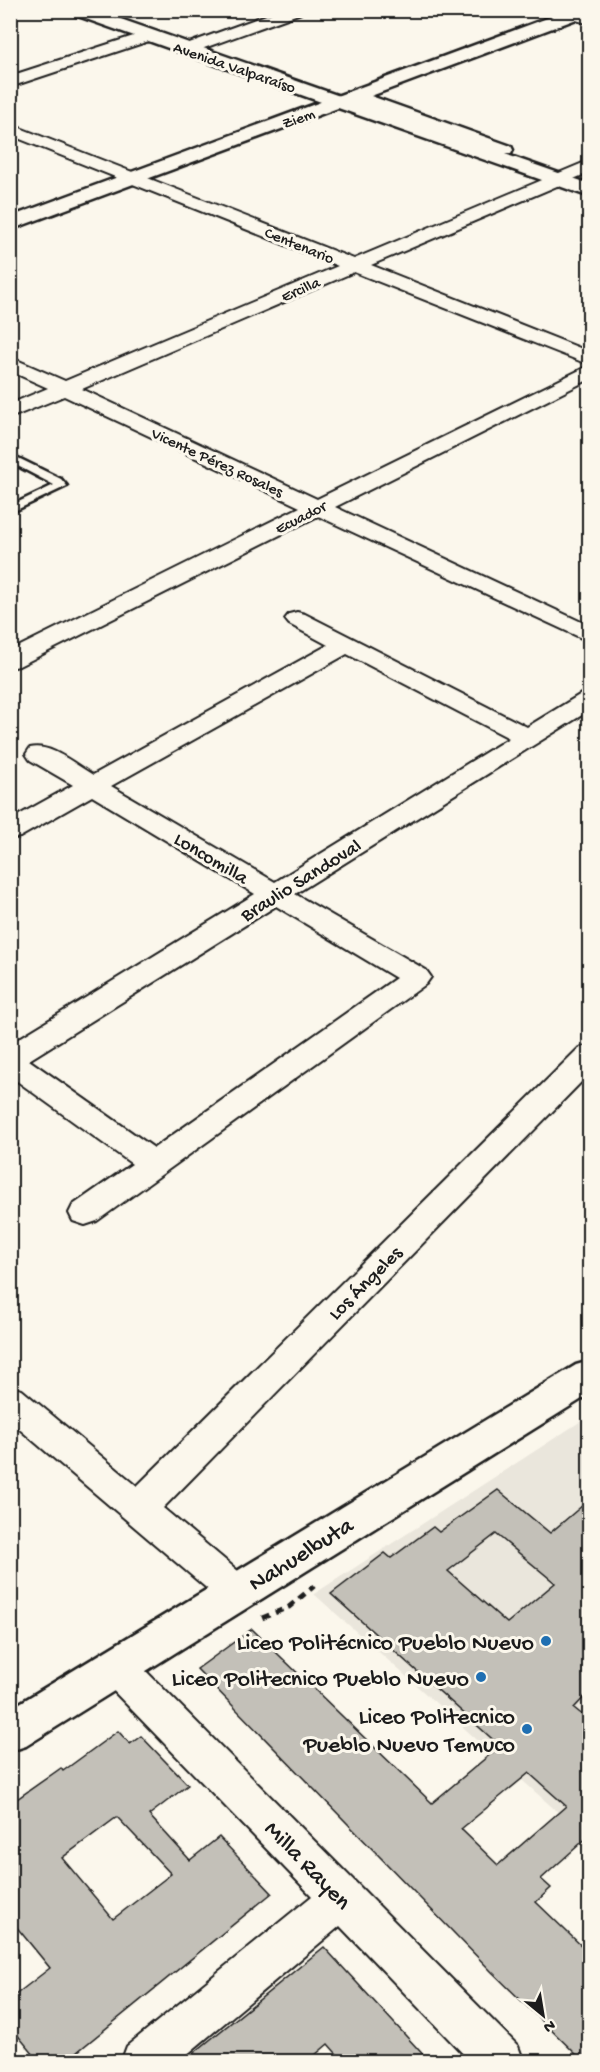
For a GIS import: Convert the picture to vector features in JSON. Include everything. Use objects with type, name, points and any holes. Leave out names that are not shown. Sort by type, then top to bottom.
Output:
[{"type":"main road","name":"Avenida Valparaíso","points":[[78,10],[187,49],[504,150],[572,177],[590,191]]},
{"type":"main road","name":"Ziem","points":[[10,224],[347,99],[583,15]]},
{"type":"main road","name":"Avenida Valparaíso","points":[[347,99],[393,121],[572,177]]},
{"type":"main road","name":"Avenida Valparaíso","points":[[393,121],[504,150]]},
{"type":"main road","name":"Nahuelbuta","points":[[10,1731],[590,1375]]},
{"type":"street","points":[[187,49],[296,10]]},
{"type":"street","points":[[10,82],[149,36]]},
{"type":"street","name":"Centenario","points":[[10,129],[590,359]]},
{"type":"street","name":"Ercilla","points":[[10,412],[353,265],[572,177],[590,165]]},
{"type":"street","name":"Vicente Pérez Rosales","points":[[10,363],[590,635]]},
{"type":"street","name":"Ecuador","points":[[10,660],[590,371]]},
{"type":"street","points":[[297,619],[528,738]]},
{"type":"street","points":[[10,831],[346,645]]},
{"type":"street","name":"Braulio Sandoval","points":[[10,1060],[590,699]]},
{"type":"street","name":"Loncomilla","points":[[39,754],[416,977],[154,1164]]},
{"type":"street","name":"Los Ángeles","points":[[138,1509],[590,1055]]},
{"type":"street","points":[[10,1060],[154,1164],[85,1213]]},
{"type":"street","points":[[10,1400],[237,1592]]},
{"type":"street","name":"Milla Rayen","points":[[116,1667],[502,2061]]},
{"type":"street","points":[[143,2061],[342,1898]]},
{"type":"lane","points":[[10,457],[57,481],[61,486],[10,510]]},
{"type":"shaded area","name":"Liceo Politecnico Pueblo Nuevo Temuco","points":[[589,1416],[589,1840],[314,1594]]},
{"type":"building","points":[[498,1490],[550,1533],[590,1499],[590,1691],[574,1708],[590,1721],[590,1835],[541,1879],[551,1888],[536,1902],[590,1954],[590,2061],[583,2061],[492,1972],[197,1669],[252,1629],[432,1803],[500,1746],[331,1594],[385,1553],[391,1558],[433,1527],[439,1532]],"holes":[[[496,1534],[555,1583],[507,1623],[448,1571]],[[529,1773],[566,1806],[498,1865],[461,1829]]]},
{"type":"building","points":[[118,1731],[130,1744],[141,1736],[188,1785],[149,1815],[190,1860],[219,1837],[272,1893],[66,2061],[39,2061],[10,2026],[10,1999],[50,1968],[10,1919],[10,1804],[61,1768],[63,1771]],"holes":[[[117,1817],[171,1874],[113,1919],[62,1858]]]},
{"type":"building","points":[[324,1947],[429,2061],[343,2061],[328,2044],[308,2061],[184,2061]]},
{"type":"place","name":"Liceo Politécnico Pueblo Nuevo","points":[[546,1641]]},
{"type":"place","name":"Liceo Politecnico Pueblo Nuevo","points":[[481,1677]]},
{"type":"place","name":"Liceo Politecnico Pueblo Nuevo Temuco","points":[[527,1729]]}]
